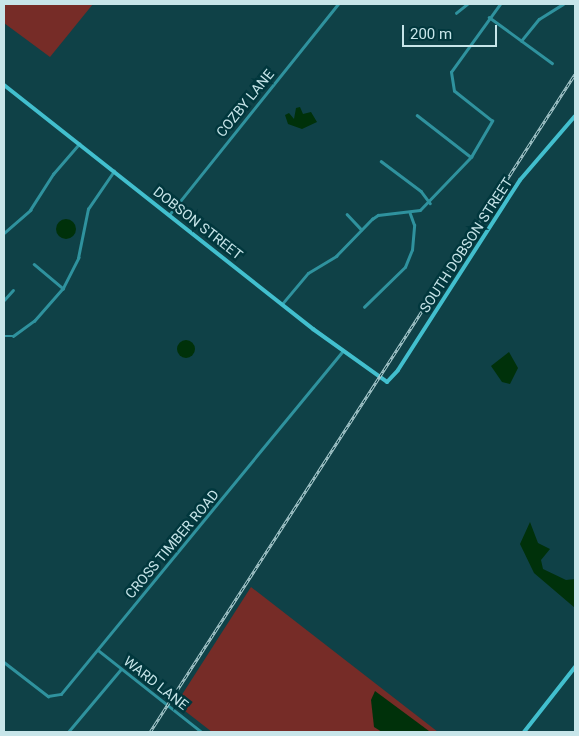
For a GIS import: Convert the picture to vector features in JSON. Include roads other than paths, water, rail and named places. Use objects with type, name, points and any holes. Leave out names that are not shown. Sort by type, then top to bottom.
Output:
[{"type":"street","name":"COZBY LANE","points":[[168,215],[338,4]]},
{"type":"street","points":[[456,13],[467,4]]},
{"type":"street","points":[[282,304],[308,273],[336,256],[361,229],[378,215],[410,214],[430,203],[471,157],[492,120],[454,91],[450,79],[454,64],[500,4]]},
{"type":"street","points":[[521,41],[538,19],[563,4]]},
{"type":"street","points":[[489,17],[552,63]]},
{"type":"street","name":"DOBSON STREET","points":[[4,85],[378,378]]},
{"type":"street","points":[[417,115],[471,157]]},
{"type":"street","name":"SOUTH DOBSON STREET","points":[[378,378],[387,382],[393,378],[520,180],[575,116]]},
{"type":"street","points":[[4,233],[30,210],[53,174],[79,144]]},
{"type":"street","points":[[381,161],[421,191],[430,203]]},
{"type":"street","points":[[6,337],[34,321],[64,288],[78,258],[88,209],[114,171]]},
{"type":"street","points":[[346,214],[361,229]]},
{"type":"street","points":[[364,307],[404,267],[412,250],[414,226],[410,214]]},
{"type":"street","points":[[34,264],[64,288]]},
{"type":"street","points":[[4,300],[13,290]]},
{"type":"street","name":"CROSS TIMBER ROAD","points":[[4,662],[42,692],[56,697],[98,650],[343,351]]},
{"type":"street","name":"WARD LANE","points":[[98,650],[202,732]]},
{"type":"street","points":[[526,732],[575,667]]},
{"type":"street","points":[[68,732],[122,668]]},
{"type":"railway","points":[[150,732],[575,74]]}]
